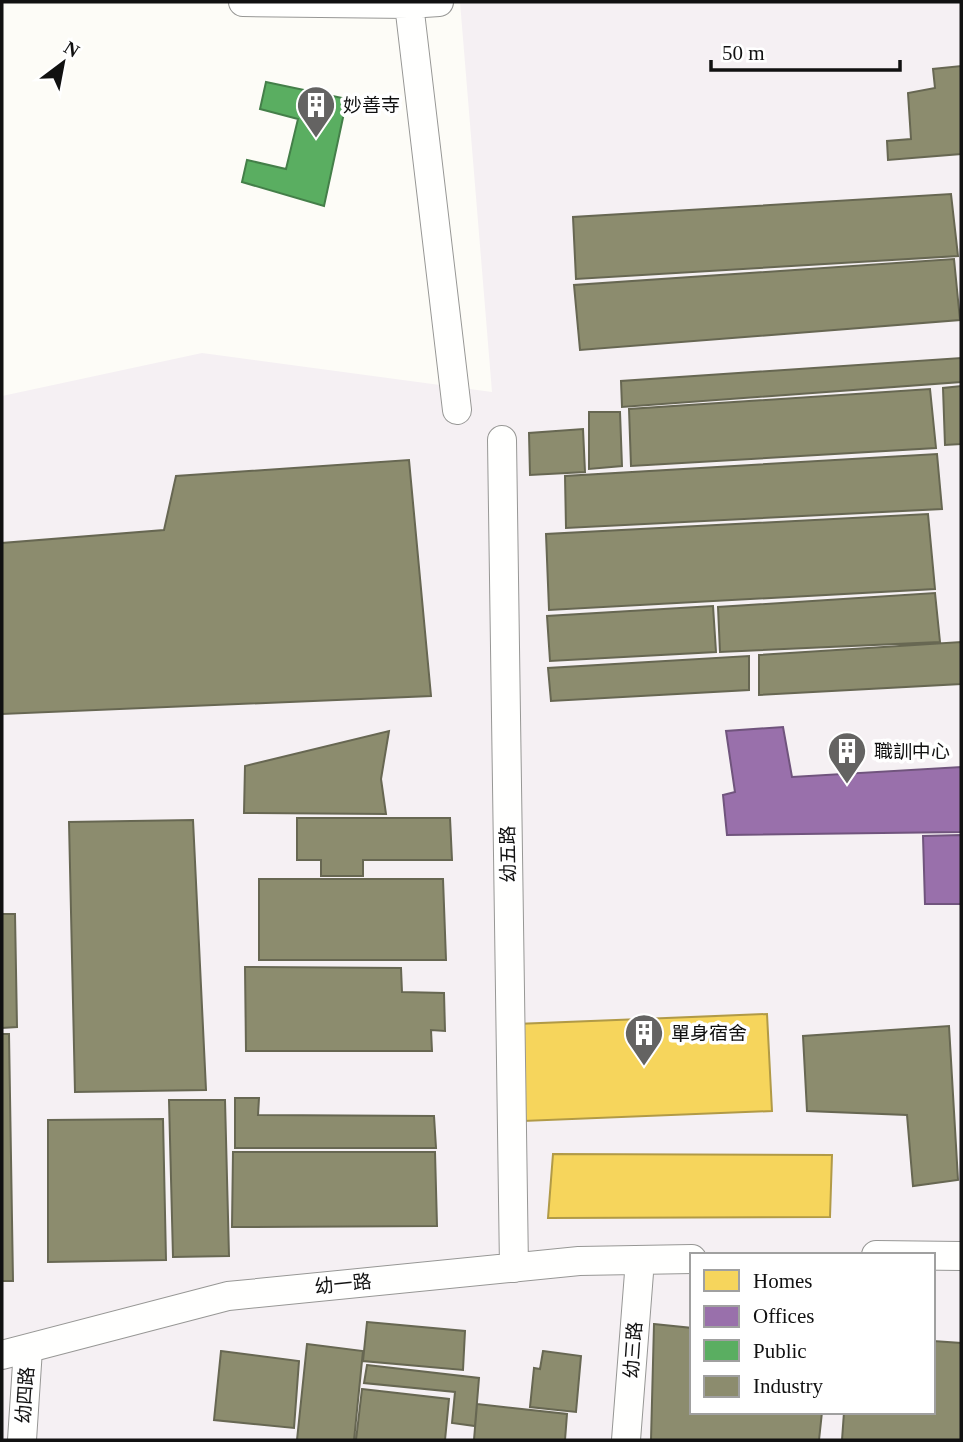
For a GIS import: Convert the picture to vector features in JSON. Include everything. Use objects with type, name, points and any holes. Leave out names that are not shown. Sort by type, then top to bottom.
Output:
[{"type":"street","points":[[243,2],[439,2]]},
{"type":"street","points":[[409,4],[457,410]]},
{"type":"street","name":"幼五路","points":[[502,440],[514,1268]]},
{"type":"street","points":[[935,1256],[961,1256]]},
{"type":"street","name":"幼一路","points":[[15,1352],[228,1296],[579,1261],[690,1259]]},
{"type":"street","name":"幼三路","points":[[626,1440],[640,1260]]},
{"type":"street","name":"幼四路","points":[[15,1352],[22,1440]]},
{"type":"shaded area","points":[[460,2],[961,2],[961,1440],[2,1440],[2,396],[202,353],[492,392]]},
{"type":"building: Homes","name":"單身宿舍","points":[[767,1014],[772,1111],[523,1121],[516,1024]]},
{"type":"building: Homes","points":[[553,1154],[832,1155],[830,1217],[548,1218]]},
{"type":"building: Offices","name":"職訓中心","points":[[783,727],[792,777],[961,767],[961,832],[727,835],[723,795],[735,792],[726,731]]},
{"type":"building: Offices","points":[[961,835],[961,904],[925,904],[923,836]]},
{"type":"building: Public","name":"妙善寺","points":[[266,82],[347,99],[324,206],[242,182],[247,160],[286,169],[298,119],[260,109]]},
{"type":"building: Industry","points":[[961,66],[961,154],[888,160],[887,141],[911,139],[908,93],[935,88],[933,69]]},
{"type":"building: Industry","points":[[951,194],[958,256],[576,279],[573,217]]},
{"type":"building: Industry","points":[[954,259],[960,320],[580,350],[574,285]]},
{"type":"building: Industry","points":[[961,358],[961,382],[622,407],[621,381]]},
{"type":"building: Industry","points":[[961,386],[961,444],[945,445],[943,388]]},
{"type":"building: Industry","points":[[930,389],[936,448],[631,466],[629,409]]},
{"type":"building: Industry","points":[[589,412],[620,412],[622,466],[589,469]]},
{"type":"building: Industry","points":[[583,429],[585,472],[530,475],[529,433]]},
{"type":"building: Industry","points":[[937,454],[942,509],[566,528],[565,476]]},
{"type":"building: Industry","points":[[409,460],[431,696],[2,714],[2,543],[164,530],[176,476]]},
{"type":"building: Industry","points":[[928,514],[935,589],[549,610],[546,534]]},
{"type":"building: Industry","points":[[935,593],[940,642],[720,652],[718,607]]},
{"type":"building: Industry","points":[[713,606],[716,652],[550,661],[547,616]]},
{"type":"building: Industry","points":[[961,642],[961,684],[759,695],[759,655]]},
{"type":"building: Industry","points":[[749,656],[749,690],[551,701],[548,668]]},
{"type":"building: Industry","points":[[389,731],[381,779],[386,814],[244,813],[245,766]]},
{"type":"building: Industry","points":[[297,818],[450,818],[452,860],[363,860],[363,876],[321,876],[321,860],[297,860]]},
{"type":"building: Industry","points":[[193,820],[206,1090],[75,1092],[69,822]]},
{"type":"building: Industry","points":[[259,879],[443,879],[446,960],[259,960]]},
{"type":"building: Industry","points":[[2,914],[15,914],[17,1027],[2,1028]]},
{"type":"building: Industry","points":[[245,967],[401,968],[402,992],[444,993],[445,1031],[431,1030],[432,1051],[246,1051]]},
{"type":"building: Industry","points":[[949,1026],[958,1180],[913,1186],[907,1115],[807,1111],[803,1036]]},
{"type":"building: Industry","points":[[2,1034],[9,1034],[13,1281],[2,1281]]},
{"type":"building: Industry","points":[[235,1098],[259,1098],[258,1115],[434,1116],[436,1148],[235,1148]]},
{"type":"building: Industry","points":[[169,1100],[225,1100],[229,1256],[173,1257]]},
{"type":"building: Industry","points":[[163,1119],[166,1260],[48,1262],[48,1120]]},
{"type":"building: Industry","points":[[233,1152],[435,1152],[437,1226],[232,1227]]},
{"type":"building: Industry","points":[[367,1322],[465,1331],[463,1370],[363,1361]]},
{"type":"building: Industry","points":[[654,1324],[690,1328],[690,1414],[822,1414],[819,1440],[651,1440]]},
{"type":"building: Industry","points":[[935,1341],[961,1343],[961,1440],[842,1440],[844,1414],[935,1414]]},
{"type":"building: Industry","points":[[935,1341],[961,1343],[961,1440],[842,1440],[844,1414],[935,1414]]},
{"type":"building: Industry","points":[[307,1344],[363,1351],[354,1440],[297,1440]]},
{"type":"building: Industry","points":[[221,1351],[299,1361],[294,1428],[214,1420]]},
{"type":"building: Industry","points":[[543,1351],[581,1356],[576,1412],[530,1407],[534,1368],[540,1369]]},
{"type":"building: Industry","points":[[367,1365],[479,1378],[475,1426],[452,1423],[455,1392],[364,1383]]},
{"type":"building: Industry","points":[[362,1389],[449,1399],[445,1440],[356,1440]]},
{"type":"building: Industry","points":[[477,1404],[567,1414],[565,1440],[474,1440]]},
{"type":"place","name":"妙善寺","points":[[316,139]]},
{"type":"place","name":"職訓中心","points":[[847,785]]},
{"type":"place","name":"單身宿舍","points":[[644,1067]]}]
